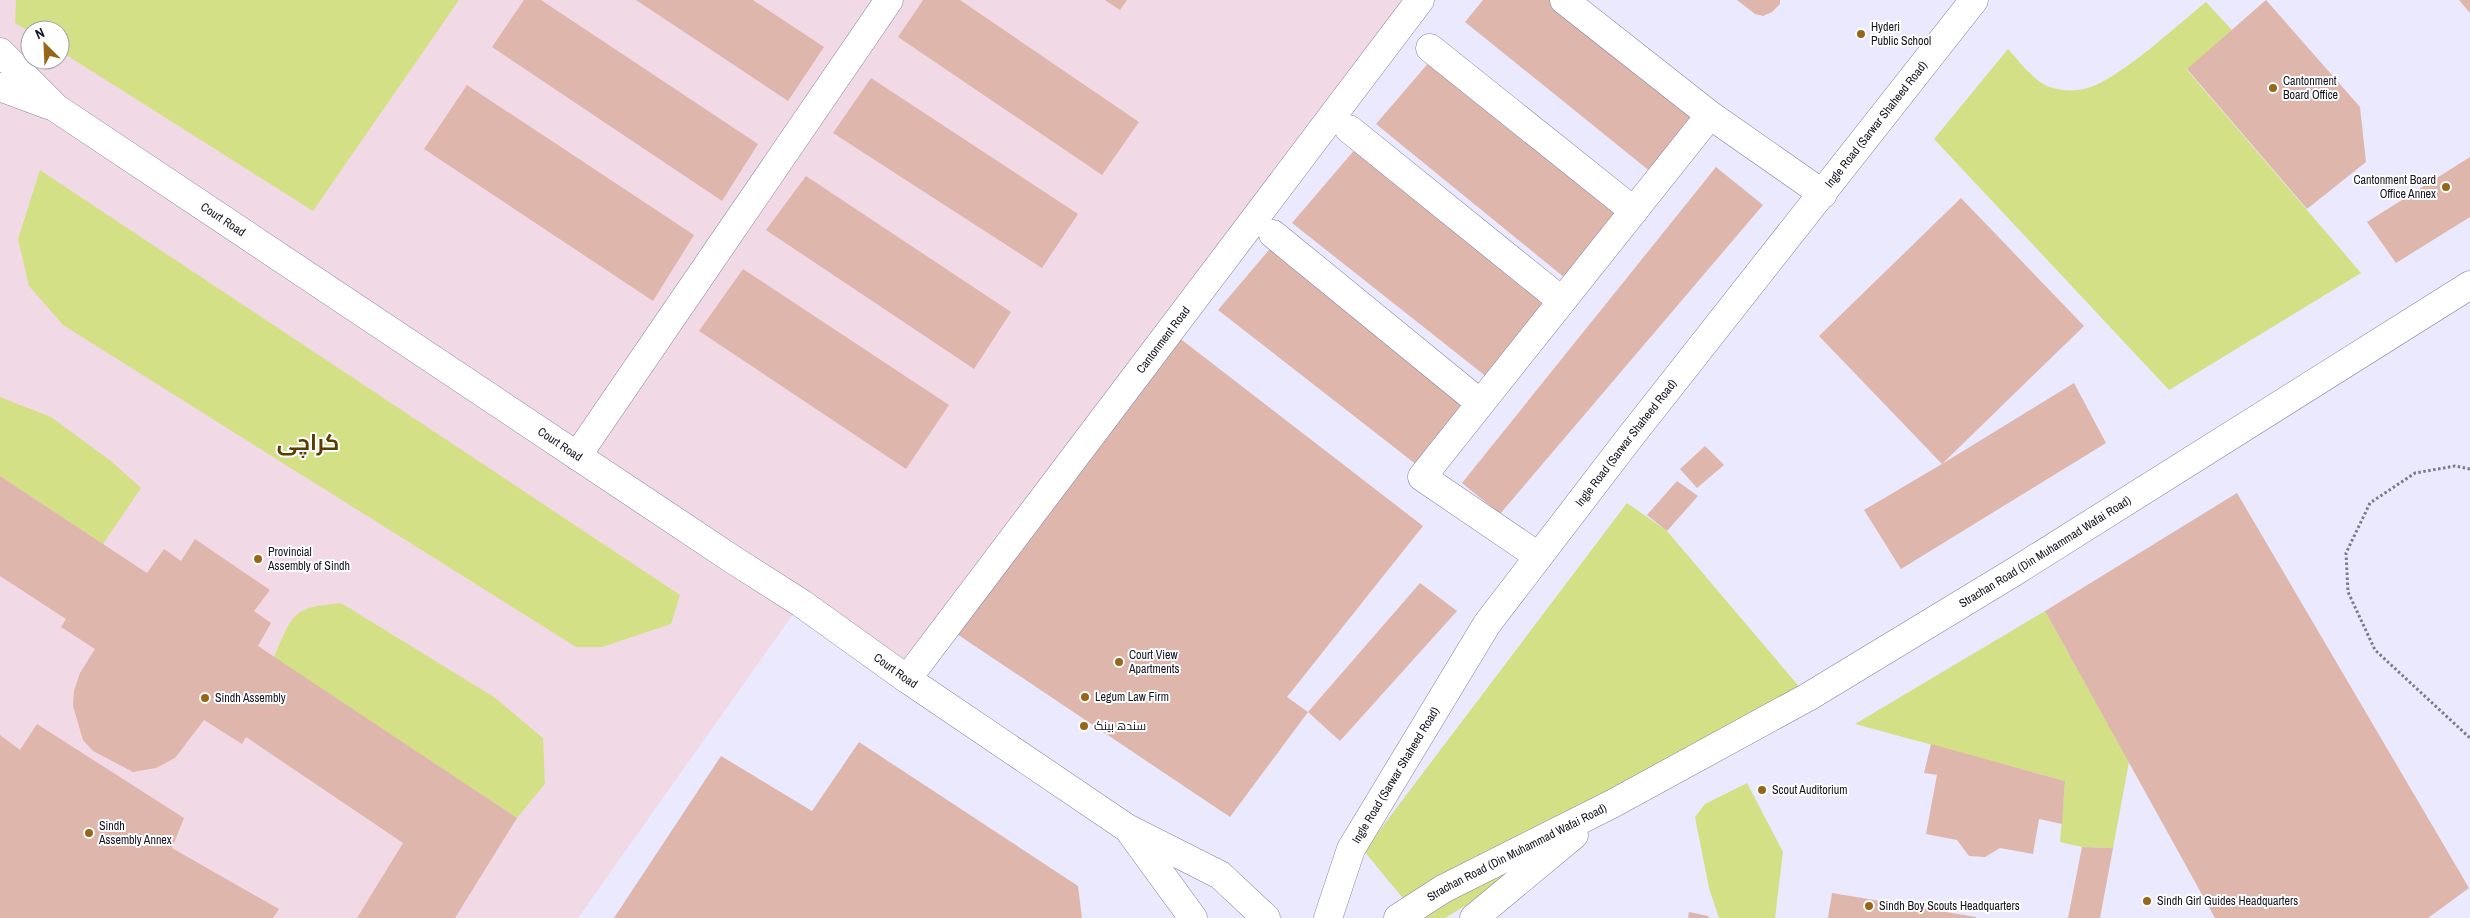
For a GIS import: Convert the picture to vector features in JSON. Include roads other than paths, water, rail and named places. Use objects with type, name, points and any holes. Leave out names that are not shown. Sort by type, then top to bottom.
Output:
[{"type":"main road","points":[[577,456],[889,0]]},
{"type":"main road","name":"Cantonment Road","points":[[907,679],[1420,0]]},
{"type":"main road","points":[[1564,0],[1710,115],[1823,194]]},
{"type":"main road","name":"Ingle Road (Sarwar Shaheed Road)","points":[[1328,918],[1350,849],[1487,624],[1538,556],[1974,0]]},
{"type":"main road","points":[[1430,48],[1634,211]]},
{"type":"main road","name":"Court Road","points":[[0,52],[56,108],[577,456],[801,603],[907,679],[1127,828],[1220,876],[1266,918]]},
{"type":"main road","points":[[0,87],[56,108]]},
{"type":"main road","points":[[1538,556],[1422,477],[1710,115]]},
{"type":"main road","points":[[1349,129],[1562,301]]},
{"type":"main road","points":[[1273,234],[1480,404]]},
{"type":"main road","name":"Strachan Road (Din Muhammad Wafai Road)","points":[[1398,918],[1443,889],[1612,804],[1808,697],[2014,572],[2470,284]]},
{"type":"main road","name":"Strachan Road (Din Muhammad Wafai Road)","points":[[1474,918],[1612,804]]},
{"type":"main road","name":"Court Road","points":[[1127,828],[1193,918]]},
{"type":"place","name":"Hyderi Public School","points":[[1861,34]]},
{"type":"place","name":"Cantonment Board Office","points":[[2273,88]]},
{"type":"place","name":"Cantonment Board Office Annex","points":[[2446,187]]},
{"type":"place","name":"Provincial Assembly of Sindh","points":[[258,559]]},
{"type":"place","name":"Court View Apartments","points":[[1119,662]]},
{"type":"place","name":"Legum Law Firm","points":[[1085,697]]},
{"type":"place","name":"Sindh Assembly","points":[[205,698]]},
{"type":"place","name":"سندھ بینک","points":[[1084,726]]},
{"type":"place","name":"Scout Auditorium","points":[[1762,790]]},
{"type":"place","name":"Sindh Assembly Annex","points":[[89,833]]},
{"type":"place","name":"Sindh Girl Guides Headquarters","points":[[2147,901]]},
{"type":"place","name":"Sindh Boy Scouts Headquarters","points":[[1869,906]]},
{"type":"district","name":"کراچی","points":[[308,442]]}]
